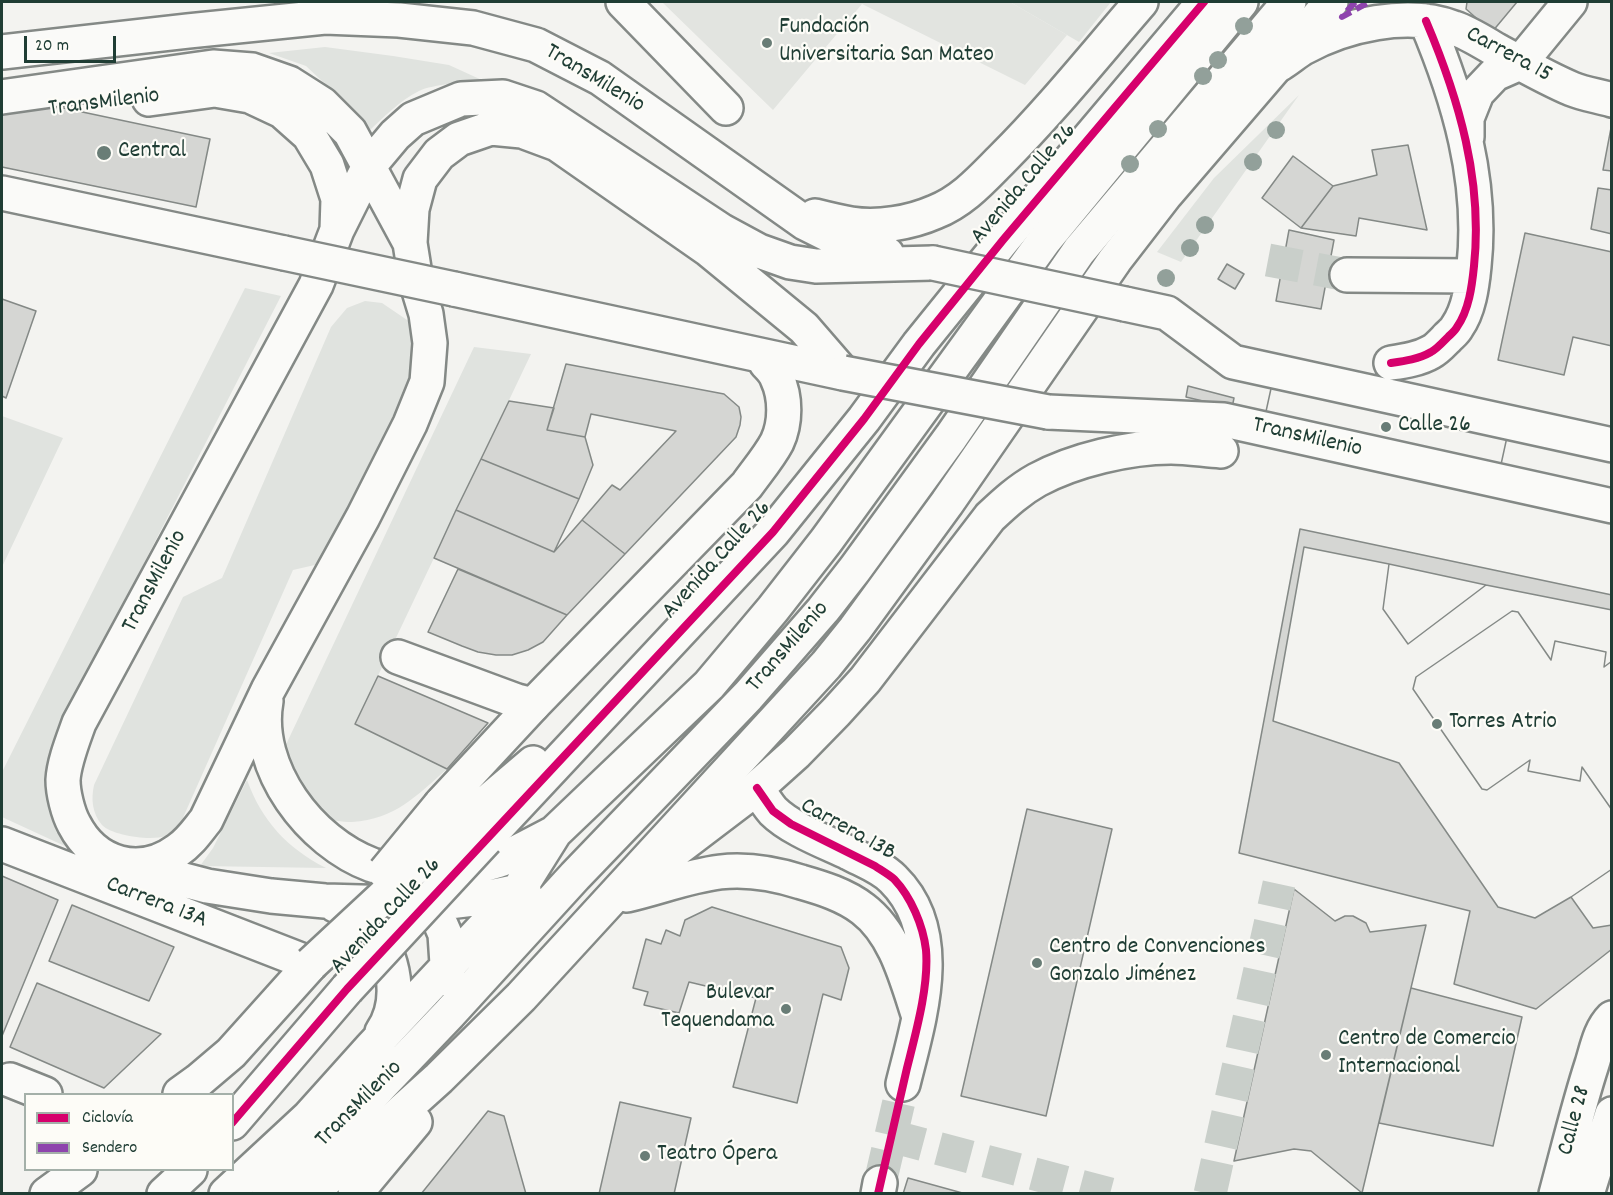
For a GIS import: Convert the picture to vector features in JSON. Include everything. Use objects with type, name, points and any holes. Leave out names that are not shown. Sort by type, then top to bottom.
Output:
[{"type":"main road","points":[[623,2],[726,108]]},
{"type":"main road","points":[[815,216],[852,224],[885,225],[936,212],[958,200],[1034,127],[1141,2]]},
{"type":"main road","name":"Avenida Calle 26","points":[[234,1121],[347,989],[464,821],[660,654],[773,532],[1003,240],[1204,2]]},
{"type":"main road","name":"TransMilenio","points":[[518,891],[555,832],[709,685],[773,609],[826,541],[1044,241],[1241,2]]},
{"type":"main road","name":"TransMilenio","points":[[269,1194],[363,1104],[449,1014],[575,876],[748,696],[823,610],[951,437],[1079,251],[1289,2]]},
{"type":"main road","points":[[355,1194],[521,997],[826,665],[947,503],[1115,260],[1166,194],[1331,2]]},
{"type":"main road","points":[[1355,2],[1342,17],[1369,2]]},
{"type":"main road","points":[[1467,145],[1467,118],[1477,93],[1495,74],[1520,63],[1570,2]]},
{"type":"main road","name":"TransMilenio","points":[[2,52],[325,17],[399,20],[472,28],[536,45],[600,78],[805,223],[857,249],[1167,313],[1233,362],[1611,445]]},
{"type":"main road","points":[[1391,363],[1412,359],[1432,351],[1457,328],[1470,294],[1473,276],[1476,210],[1473,177],[1450,83],[1426,21]]},
{"type":"main road","name":"Carrera 15","points":[[1270,71],[1302,49],[1338,32],[1376,23],[1426,21],[1452,27],[1574,90],[1611,100]]},
{"type":"main road","name":"TransMilenio","points":[[2,97],[213,67],[252,70],[289,82],[322,104],[350,132],[410,243]]},
{"type":"main road","name":"TransMilenio","points":[[2,117],[215,90],[250,96],[282,111],[309,135],[327,165],[338,199],[337,230]]},
{"type":"main road","name":"TransMilenio","points":[[575,876],[490,897],[432,904],[325,902],[272,896],[207,886],[107,859],[88,845],[69,814],[63,781],[79,723],[316,285],[337,230],[369,166],[413,118],[461,99],[503,98],[536,108],[722,231],[759,251],[790,262],[816,267],[933,263]]},
{"type":"main road","name":"TransMilenio","points":[[129,866],[156,861],[177,851],[192,838],[206,820],[268,690],[410,424],[427,382],[430,343],[410,243],[412,209],[420,179],[439,154],[459,139],[491,128],[522,131],[557,144],[709,250],[804,328],[843,373]]},
{"type":"main road","name":"TransMilenio","points":[[2,193],[843,373],[1048,412],[1224,420],[1611,507]]},
{"type":"main road","points":[[316,285],[334,274],[354,268],[376,267],[396,272],[416,281]]},
{"type":"main road","points":[[1347,275],[1473,276]]},
{"type":"main road","name":"TransMilenio","points":[[947,503],[1060,281]]},
{"type":"main road","points":[[183,1093],[231,1053],[311,964],[464,821],[532,705],[747,485],[773,449],[780,432],[784,408],[782,390],[777,376],[766,363]]},
{"type":"main road","points":[[612,898],[757,788],[796,753],[864,680],[990,516],[1012,496],[1037,480],[1065,467],[1093,458],[1171,447],[1221,451]]},
{"type":"main road","points":[[398,657],[532,705]]},
{"type":"main road","name":"TransMilenio","points":[[268,690],[264,716],[267,743],[288,795],[304,817],[324,837],[347,853],[371,865],[403,876],[419,888],[432,904],[446,933],[449,1014]]},
{"type":"main road","name":"Carrera 13B","points":[[757,788],[773,811],[790,824],[875,866],[894,879],[910,901],[919,921],[926,949],[919,1017],[903,1084]]},
{"type":"main road","name":"TransMilenio","points":[[386,869],[452,874],[503,859],[555,832]]},
{"type":"main road","name":"Carrera 13A","points":[[2,844],[311,964]]},
{"type":"main road","points":[[612,898],[682,880],[730,871],[780,876],[829,890],[863,909],[887,937],[902,964],[919,1017]]},
{"type":"main road","points":[[448,966],[518,891]]},
{"type":"main road","name":"TransMilenio","points":[[325,902],[350,911],[370,927],[385,949],[393,974],[394,1001],[389,1018],[371,1048]]},
{"type":"main road","name":"TransMilenio","points":[[226,1194],[309,1117],[448,966]]},
{"type":"main road","points":[[310,1194],[439,1078],[521,997]]},
{"type":"main road","name":"Calle 28","points":[[1556,1194],[1600,1036],[1611,1018]]},
{"type":"main road","points":[[10,1080],[40,1093]]},
{"type":"main road","name":"Calle 28","points":[[1587,1194],[1611,1114]]},
{"type":"main road","points":[[47,1194],[79,1171]]},
{"type":"main road","points":[[164,1194],[189,1171]]},
{"type":"shaded area","points":[[662,2],[1010,2],[1067,35],[1025,85],[862,4],[773,110]]},
{"type":"shaded area","points":[[1010,2],[1111,2],[1079,42]]},
{"type":"shaded area","points":[[325,47],[449,65],[484,81],[442,85],[419,91],[398,104],[368,132],[340,98],[306,66],[269,53]]},
{"type":"shaded area","points":[[1299,95],[1181,262],[1157,252],[1214,178]]},
{"type":"shaded area","points":[[245,288],[281,296],[64,719],[54,816],[67,847],[2,817],[2,772]]},
{"type":"shaded area","points":[[365,301],[382,303],[410,322],[420,336],[416,373],[319,564],[293,570],[178,829],[166,836],[151,838],[132,837],[107,829],[94,811],[94,785],[183,597],[222,578],[331,327],[347,308]]},
{"type":"shaded area","points":[[474,347],[531,354],[355,724],[447,769],[415,797],[393,811],[367,820],[352,822],[332,820],[318,811],[282,753]]},
{"type":"shaded area","points":[[2,416],[63,438],[2,567]]},
{"type":"shaded area","points":[[247,780],[260,808],[277,832],[299,852],[326,868],[200,866],[213,848]]},
{"type":"building","points":[[1467,2],[1517,2],[1492,32],[1466,9]]},
{"type":"building","name":"Central","points":[[2,95],[210,139],[196,207],[2,167]]},
{"type":"building","points":[[1612,128],[1612,171],[1603,170]]},
{"type":"building","points":[[1408,145],[1427,230],[1359,218],[1356,236],[1301,228],[1333,186],[1377,175],[1372,150]]},
{"type":"building","points":[[1293,156],[1333,186],[1301,228],[1262,198]]},
{"type":"building","points":[[1598,188],[1612,190],[1612,234],[1591,229]]},
{"type":"building","points":[[1289,230],[1334,240],[1321,309],[1276,301]]},
{"type":"building","points":[[1525,233],[1612,252],[1612,346],[1573,337],[1564,375],[1498,360]]},
{"type":"building","points":[[1227,264],[1244,274],[1235,289],[1218,279]]},
{"type":"building","points":[[2,299],[36,311],[6,398],[2,396]]},
{"type":"building","points":[[566,364],[724,394],[739,407],[741,417],[736,437],[625,554],[582,520],[612,485],[620,490],[676,431],[591,414],[585,437],[547,430]]},
{"type":"building","name":"Calle 26","points":[[1272,384],[1507,437],[1500,469],[1265,416]]},
{"type":"building","name":"Calle 26","points":[[1272,384],[1507,437],[1500,469],[1265,416]]},
{"type":"building","points":[[1188,386],[1234,398],[1232,408],[1186,397]]},
{"type":"building","points":[[509,401],[554,408],[547,430],[585,437],[593,465],[579,499],[481,459]]},
{"type":"building","points":[[481,459],[579,499],[554,552],[456,510]]},
{"type":"building","points":[[456,510],[554,552],[582,520],[625,554],[567,615],[434,558]]},
{"type":"building","name":"Torres Atrio","points":[[1300,529],[1612,595],[1612,949],[1536,1009],[1454,984],[1470,911],[1239,853]]},
{"type":"building","points":[[1304,547],[1389,564],[1383,609],[1408,644],[1486,585],[1612,610],[1612,661],[1604,667],[1606,652],[1555,641],[1551,660],[1518,612],[1512,611],[1416,677],[1413,689],[1482,789],[1487,790],[1530,760],[1528,771],[1580,781],[1582,767],[1612,810],[1612,869],[1535,918],[1498,907],[1399,763],[1273,721]]},
{"type":"building","points":[[1389,564],[1486,585],[1408,644],[1383,609]]},
{"type":"building","points":[[458,569],[567,615],[543,642],[512,655],[478,652],[428,632]]},
{"type":"building","points":[[1512,611],[1518,612],[1551,660],[1555,641],[1606,652],[1604,667],[1612,661],[1612,810],[1582,767],[1580,781],[1528,771],[1530,760],[1487,790],[1482,789],[1413,689],[1416,677]]},
{"type":"building","points":[[378,676],[488,723],[447,769],[355,724]]},
{"type":"building","name":"Centro de Convenciones Gonzalo Jiménez","points":[[1027,809],[1112,829],[1046,1116],[961,1096]]},
{"type":"building","points":[[1612,869],[1612,925],[1593,928],[1571,897]]},
{"type":"building","points":[[2,876],[58,900],[2,1036]]},
{"type":"building","name":"Centro de Comercio Internacional","points":[[1294,889],[1335,921],[1345,916],[1353,916],[1366,923],[1370,932],[1426,925],[1362,1193],[1311,1151],[1294,1149],[1234,1161]]},
{"type":"building","points":[[72,905],[174,947],[149,1001],[49,961]]},
{"type":"building","name":"Bulevar Tequendama","points":[[712,907],[841,947],[849,968],[841,1000],[823,994],[797,1103],[733,1087],[756,998],[689,982],[679,1013],[644,1005],[648,992],[633,988],[646,939],[661,944],[666,930],[680,936],[685,920]]},
{"type":"building","points":[[37,983],[161,1034],[104,1088],[10,1047]]},
{"type":"building","points":[[1411,988],[1522,1017],[1493,1146],[1379,1123]]},
{"type":"building","name":"Teatro Ópera","points":[[620,1102],[691,1118],[674,1194],[599,1194]]},
{"type":"building","points":[[488,1111],[504,1116],[526,1194],[421,1194]]},
{"type":"building","points":[[908,1178],[966,1194],[903,1194]]},
{"type":"tunnel","points":[[1268,260],[1347,275]]},
{"type":"tunnel","points":[[1210,1194],[1279,884]]},
{"type":"tunnel","points":[[880,1183],[903,1084]]},
{"type":"tunnel","points":[[891,1136],[1110,1194]]},
{"type":"marked path","points":[[1355,2],[1342,17],[1369,2]]},
{"type":"cycle path","points":[[234,1121],[347,989],[773,532],[1003,240],[1204,2]]},
{"type":"cycle path","points":[[1391,363],[1412,359],[1433,351],[1454,331],[1467,306],[1474,266],[1475,203],[1466,141],[1449,80],[1426,21]]},
{"type":"cycle path","points":[[757,788],[773,811],[791,824],[875,866],[894,879],[911,903],[922,931],[926,950],[924,994],[878,1194]]},
{"type":"place","name":"Fundación Universitaria San Mateo","points":[[767,43]]},
{"type":"place","name":"Central","points":[[104,153]]},
{"type":"place","name":"Calle 26","points":[[1386,427]]},
{"type":"place","name":"Torres Atrio","points":[[1437,724]]},
{"type":"place","name":"Centro de Convenciones Gonzalo Jiménez","points":[[1037,963]]},
{"type":"place","name":"Bulevar Tequendama","points":[[786,1009]]},
{"type":"place","name":"Centro de Comercio Internacional","points":[[1326,1055]]},
{"type":"place","name":"Teatro Ópera","points":[[645,1156]]}]
